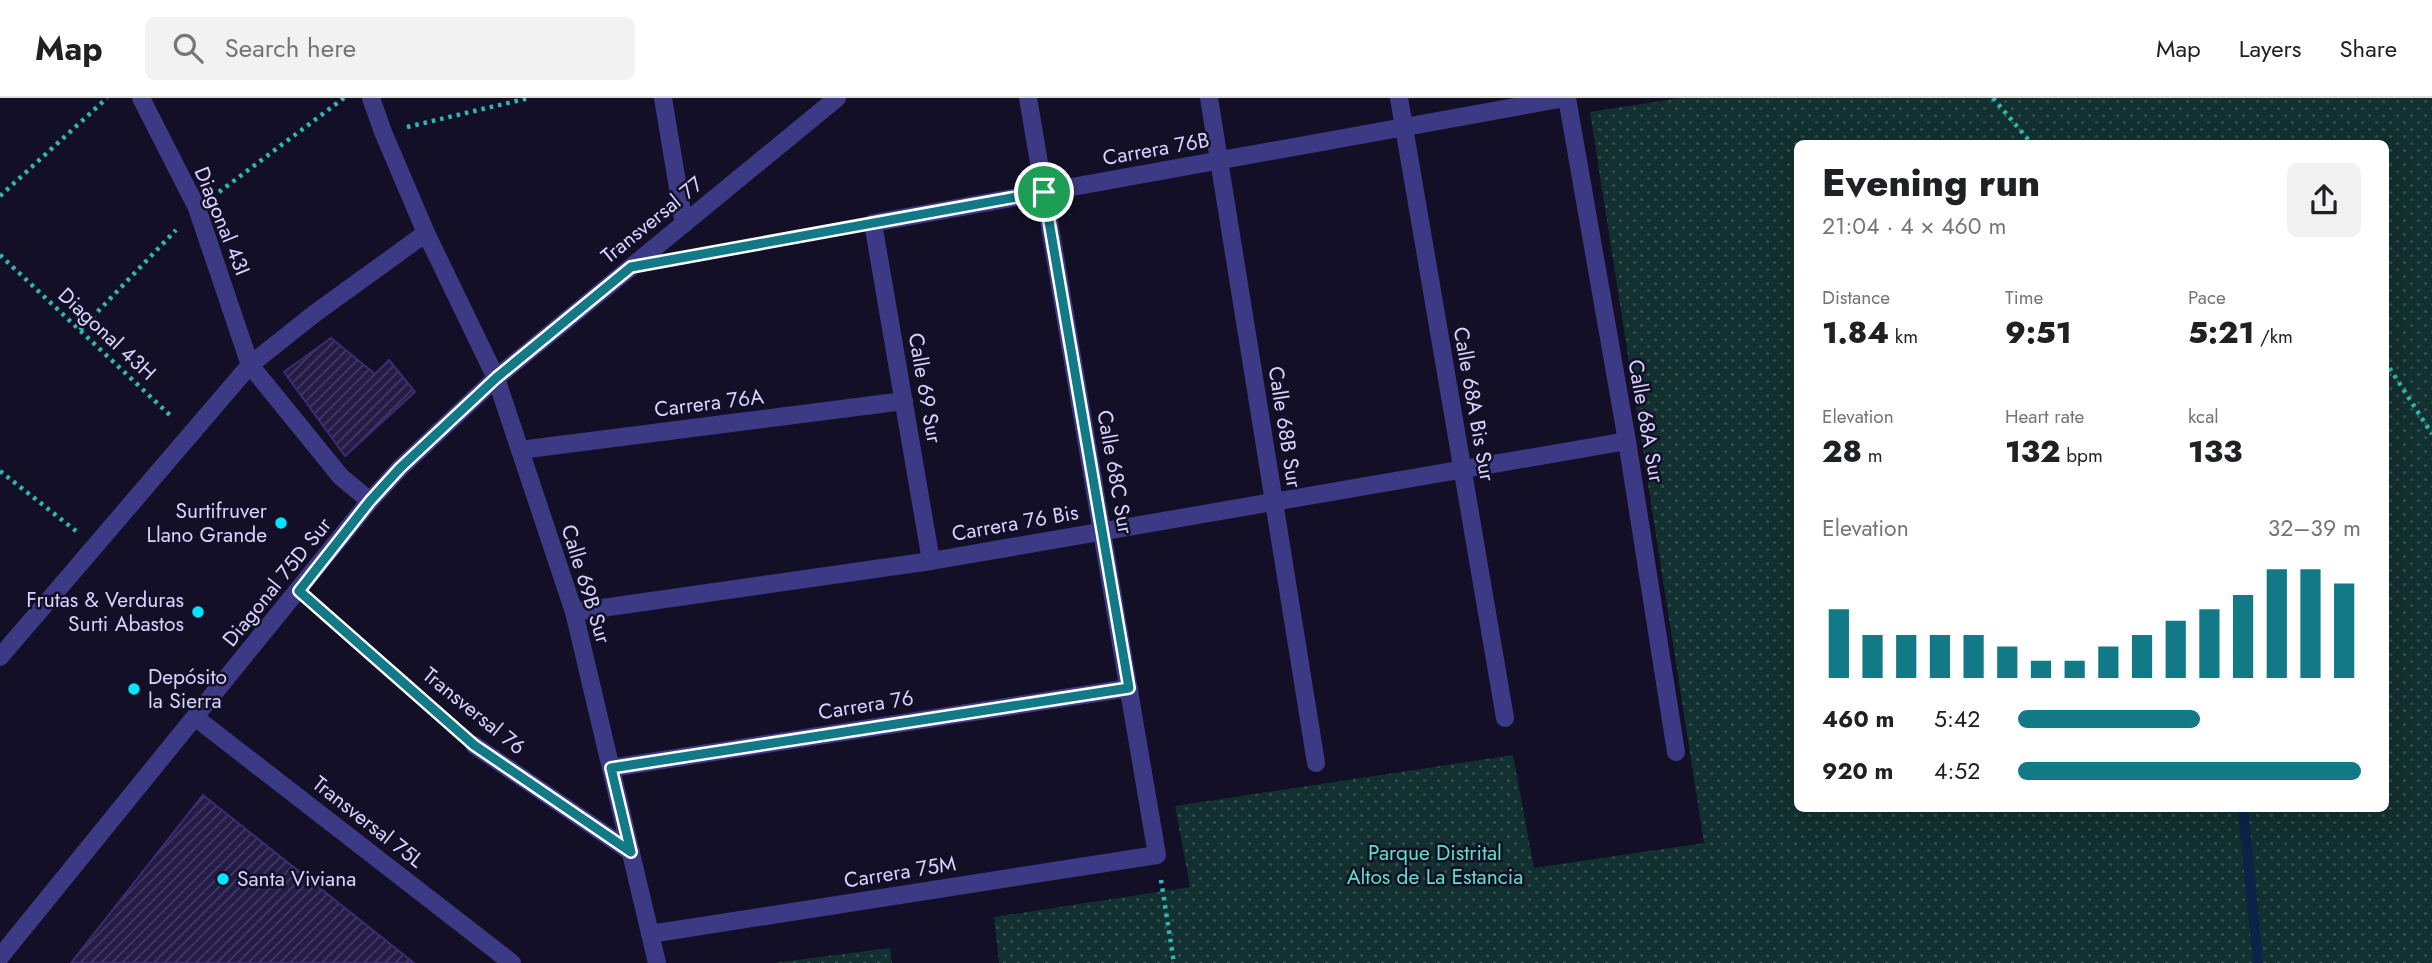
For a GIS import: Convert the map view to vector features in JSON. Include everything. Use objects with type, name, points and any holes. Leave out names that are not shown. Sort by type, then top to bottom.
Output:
[{"type":"street","name":"Diagonal 43I","points":[[141,98],[197,208],[250,365]]},
{"type":"street","name":"Calle 69B Sur","points":[[371,98],[426,233],[496,378],[574,612],[657,963]]},
{"type":"street","points":[[663,98],[684,224]]},
{"type":"street","name":"Transversal 77","points":[[496,378],[837,98]]},
{"type":"street","name":"Calle 68C Sur","points":[[1028,98],[1157,855]]},
{"type":"street","name":"Calle 68B Sur","points":[[1209,98],[1316,763]]},
{"type":"street","name":"Calle 68A Bis Sur","points":[[1399,98],[1505,718]]},
{"type":"street","name":"Carrera 76B","points":[[873,223],[1566,98]]},
{"type":"street","name":"Calle 68A Sur","points":[[1566,98],[1627,442],[1676,752]]},
{"type":"street","name":"Calle 69 Sur","points":[[873,223],[931,561]]},
{"type":"street","points":[[0,657],[250,365],[314,313],[426,233]]},
{"type":"street","points":[[250,365],[341,477],[370,501]]},
{"type":"street","name":"Diagonal 75D Sur","points":[[0,957],[370,501],[400,468],[496,378]]},
{"type":"street","name":"Carrera 76A","points":[[520,450],[904,401]]},
{"type":"street","name":"Carrera 76 Bis","points":[[574,612],[931,561],[1627,442]]},
{"type":"street","name":"Carrera 76","points":[[611,768],[1129,688]]},
{"type":"street","name":"Transversal 75L","points":[[196,718],[512,963]]},
{"type":"street","name":"Transversal 76","points":[[474,745],[631,852]]},
{"type":"street","name":"Carrera 75M","points":[[650,934],[1157,855]]},
{"type":"path","points":[[0,196],[107,98]]},
{"type":"path","points":[[383,132],[529,98]]},
{"type":"path","points":[[1993,98],[2029,140]]},
{"type":"path","points":[[685,257],[873,223]]},
{"type":"path","name":"Diagonal 43H","points":[[0,255],[192,435]]},
{"type":"path","points":[[2389,367],[2432,434]]},
{"type":"path","points":[[0,471],[95,545]]},
{"type":"path","name":"Transversal 76","points":[[299,591],[474,745]]},
{"type":"path","points":[[1157,855],[1174,963]]},
{"type":"green space","name":"Parque Distrital Altos de La Estancia","points":[[1679,98],[2432,98],[2432,963],[999,963],[994,917],[1190,887],[1175,806],[1513,755],[1534,868],[1704,843],[1590,112]]},
{"type":"green space","points":[[890,948],[892,963],[773,963]]},
{"type":"building","points":[[331,338],[375,374],[389,360],[415,392],[345,456],[284,372]]},
{"type":"building","name":"Santa Viviana","points":[[203,795],[414,963],[71,963]]},
{"type":"waterway","points":[[2243,812],[2258,963]]},
{"type":"place","name":"Surtifruver Llano Grande","points":[[281,523]]},
{"type":"place","name":"Frutas & Verduras Surti Abastos","points":[[198,612]]},
{"type":"place","name":"Depósito la Sierra","points":[[134,689]]},
{"type":"place","name":"Santa Viviana","points":[[223,879]]},
{"type":"route","points":[[1044,192],[1129,688],[611,768],[631,852],[474,745],[299,591],[370,501],[400,468],[496,378],[631,267],[1044,192]]}]
